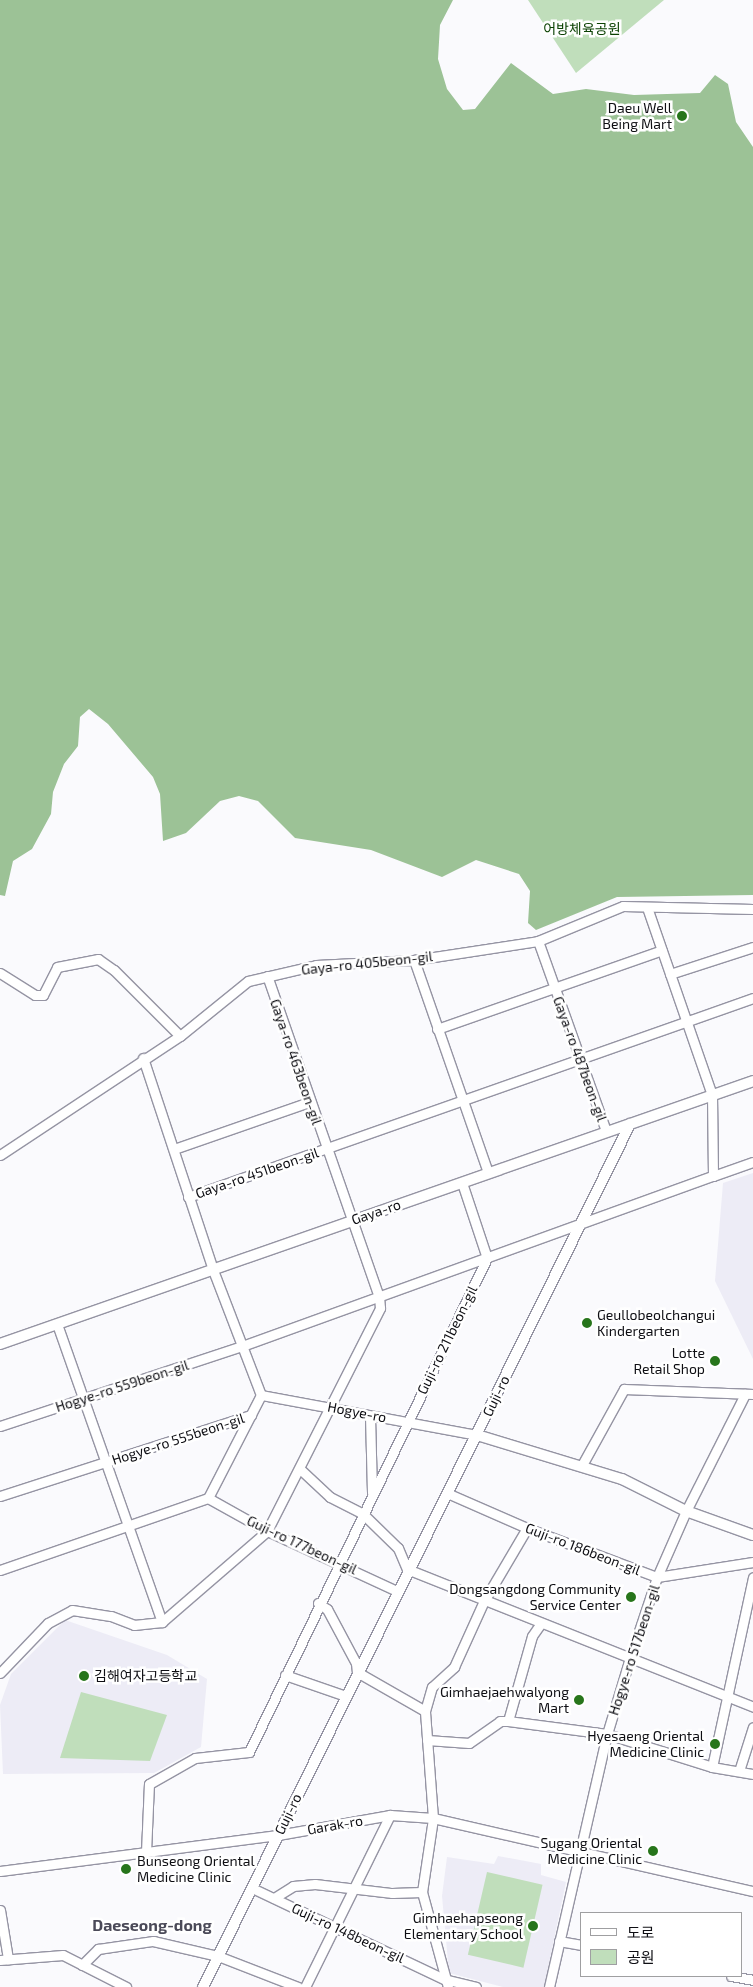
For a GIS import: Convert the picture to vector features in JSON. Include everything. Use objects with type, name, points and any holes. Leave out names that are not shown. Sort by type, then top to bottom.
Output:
[{"type":"main road","name":"Gaya-ro","points":[[0,1344],[753,1081]]},
{"type":"main road","name":"Guji-ro","points":[[203,1987],[396,1591],[477,1435],[630,1124]]},
{"type":"main road","name":"Hogye-ro","points":[[477,1435],[582,1465],[622,1479],[686,1511],[753,1535]]},
{"type":"street","name":"Gaya-ro 405beon-gil","points":[[0,1156],[143,1058],[180,1036],[248,981],[316,966],[414,960],[538,941],[623,906],[753,909]]},
{"type":"street","points":[[647,907],[712,1095],[713,1176]]},
{"type":"street","name":"Gaya-ro 487beon-gil","points":[[538,941],[553,988],[606,1131]]},
{"type":"street","points":[[670,974],[753,947]]},
{"type":"street","name":"Gaya-ro 487beon-gil","points":[[553,988],[662,950]]},
{"type":"street","points":[[0,973],[35,995],[43,995],[48,990],[50,973],[57,967],[98,959],[114,970],[180,1036]]},
{"type":"street","points":[[414,960],[488,1173]]},
{"type":"street","name":"Gaya-ro 463beon-gil","points":[[267,976],[309,1102],[327,1148],[350,1221]]},
{"type":"street","points":[[437,1029],[553,988]]},
{"type":"street","points":[[327,1148],[753,998]]},
{"type":"street","name":"Gaya-ro 451beon-gil","points":[[143,1058],[213,1270]]},
{"type":"street","points":[[174,1149],[309,1102]]},
{"type":"street","name":"Gaya-ro 451beon-gil","points":[[188,1197],[327,1148]]},
{"type":"street","points":[[582,1221],[753,1162]]},
{"type":"street","points":[[462,1182],[488,1258]]},
{"type":"street","points":[[0,1673],[48,1622],[72,1610],[111,1616],[134,1625],[162,1622],[267,1531],[380,1308],[379,1297],[350,1221]]},
{"type":"street","name":"Guji-ro 211beon-gil","points":[[245,1345],[488,1258],[582,1221]]},
{"type":"street","name":"Guji-ro 211beon-gil","points":[[146,1852],[149,1784],[195,1758],[249,1752],[318,1604],[488,1258]]},
{"type":"street","points":[[213,1270],[245,1345],[261,1395]]},
{"type":"street","name":"Hogye-ro 555beon-gil","points":[[57,1324],[162,1622]]},
{"type":"street","name":"Hogye-ro 559beon-gil","points":[[0,1426],[245,1345]]},
{"type":"street","points":[[582,1465],[624,1389],[749,1394],[686,1511]]},
{"type":"street","name":"Hogye-ro","points":[[261,1395],[477,1435]]},
{"type":"street","name":"Hogye-ro 555beon-gil","points":[[208,1498],[261,1395]]},
{"type":"street","name":"Hogye-ro 555beon-gil","points":[[105,1463],[251,1415]]},
{"type":"street","points":[[370,1416],[372,1496]]},
{"type":"street","points":[[0,1496],[105,1463]]},
{"type":"street","points":[[300,1469],[330,1497],[363,1514],[398,1548],[407,1569],[753,1707]]},
{"type":"street","name":"Guji-ro 186beon-gil","points":[[447,1493],[527,1528],[657,1577],[753,1562]]},
{"type":"street","points":[[0,1570],[208,1498]]},
{"type":"street","name":"Guji-ro 177beon-gil","points":[[208,1498],[267,1531],[339,1562],[396,1591]]},
{"type":"street","name":"Hogye-ro 517beon-gil","points":[[578,1852],[606,1734],[630,1658],[657,1577],[686,1511]]},
{"type":"street","points":[[447,1985],[422,1892],[433,1818],[425,1710],[432,1687],[454,1667],[484,1601],[527,1528]]},
{"type":"street","points":[[712,1767],[753,1577]]},
{"type":"street","points":[[318,1604],[327,1609],[356,1663],[357,1672],[425,1710]]},
{"type":"street","points":[[508,1721],[532,1636],[541,1623]]},
{"type":"street","points":[[285,1676],[346,1696]]},
{"type":"street","points":[[427,1740],[469,1743],[500,1721],[508,1721],[606,1734],[712,1767],[753,1774]]},
{"type":"street","points":[[739,1771],[753,1727]]},
{"type":"street","points":[[306,1987],[390,1815]]},
{"type":"street","name":"Garak-ro","points":[[0,1870],[278,1835],[390,1815],[433,1818],[753,1891]]},
{"type":"street","points":[[549,1987],[578,1852]]},
{"type":"street","points":[[274,1898],[293,1886],[354,1888],[392,1894],[422,1892]]},
{"type":"street","name":"Guji-ro 148beon-gil","points":[[252,1888],[335,1927],[447,1985],[476,1987]]},
{"type":"street","points":[[0,1910],[4,1960],[63,1955],[126,1987]]},
{"type":"street","points":[[82,1965],[98,1950],[153,1941],[218,1956],[298,1987]]},
{"type":"street","points":[[559,1941],[580,1945]]},
{"type":"street","points":[[736,1977],[753,1980]]},
{"type":"shaded area","points":[[753,1173],[753,1359],[715,1281],[723,1183]]},
{"type":"shaded area","name":"김해여자고등학교","points":[[65,1620],[167,1655],[207,1679],[201,1747],[154,1773],[3,1774],[0,1705],[11,1674]]},
{"type":"shaded area","name":"Gimhaehapseong Elementary School","points":[[498,1856],[541,1864],[541,1875],[566,1882],[544,1987],[503,1987],[449,1973],[442,1896],[447,1857],[494,1864]]},
{"type":"green space","points":[[0,0],[453,0],[440,25],[438,59],[447,89],[463,110],[475,109],[511,63],[553,94],[586,89],[634,95],[700,93],[715,75],[728,84],[736,122],[753,147],[753,895],[617,897],[536,930],[528,923],[530,891],[519,874],[476,860],[442,877],[371,850],[295,838],[258,801],[239,796],[220,801],[186,833],[163,841],[160,794],[153,777],[108,724],[89,709],[80,717],[78,746],[64,764],[53,792],[51,814],[32,849],[13,861],[5,896],[0,895]]},
{"type":"green space","name":"어방체육공원","points":[[528,0],[664,0],[576,73]]},
{"type":"green space","points":[[81,1692],[167,1715],[150,1761],[60,1758]]},
{"type":"green space","points":[[487,1872],[543,1885],[523,1968],[468,1955]]},
{"type":"place","name":"Daeu Well Being Mart","points":[[682,116]]},
{"type":"place","name":"Geullobeolchangui Kindergarten","points":[[587,1323]]},
{"type":"place","name":"Lotte Retail Shop","points":[[715,1361]]},
{"type":"place","name":"Dongsangdong Community Service Center","points":[[631,1597]]},
{"type":"place","name":"김해여자고등학교","points":[[84,1676]]},
{"type":"place","name":"Gimhaejaehwalyong Mart","points":[[579,1700]]},
{"type":"place","name":"Hyesaeng Oriental Medicine Clinic","points":[[715,1744]]},
{"type":"place","name":"Sugang Oriental Medicine Clinic","points":[[653,1851]]},
{"type":"place","name":"Bunseong Oriental Medicine Clinic","points":[[126,1869]]},
{"type":"place","name":"Gimhaehapseong Elementary School","points":[[533,1926]]},
{"type":"district","name":"Daeseong-dong","points":[[152,1925]]}]
